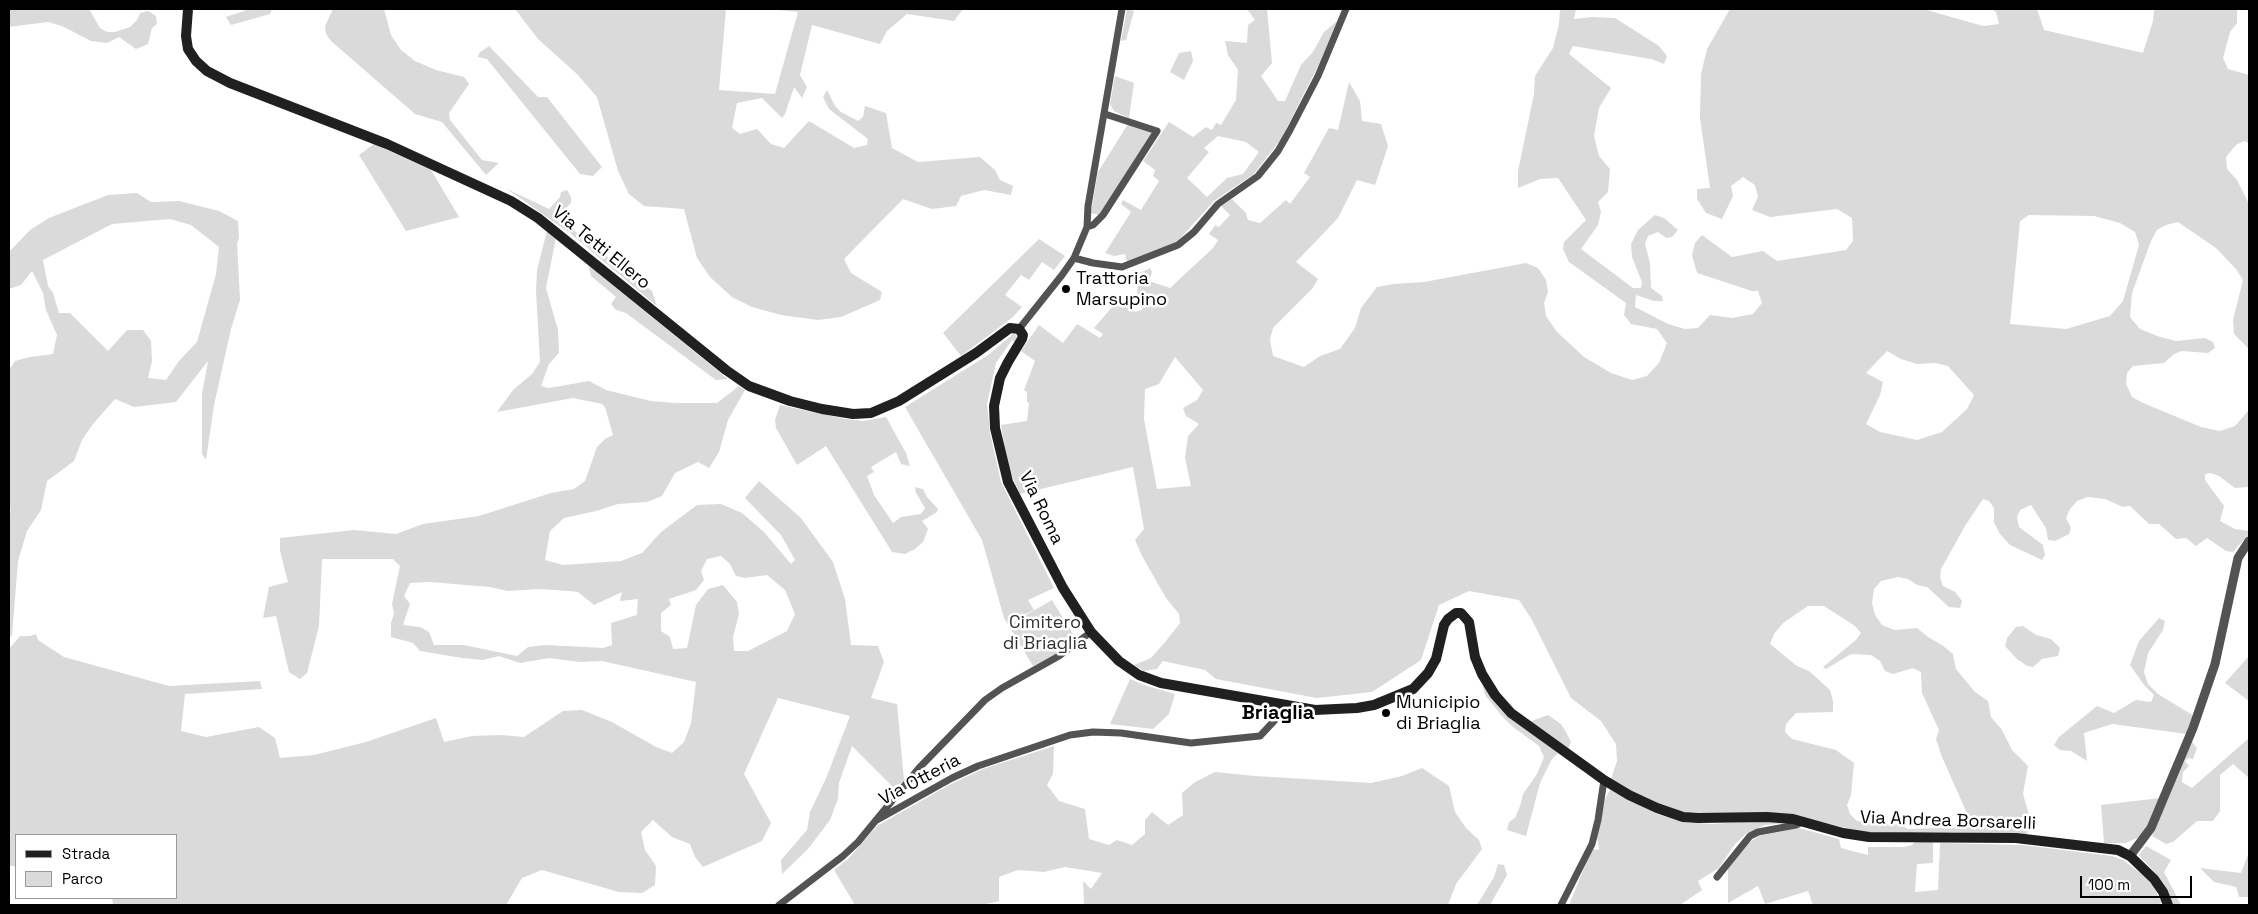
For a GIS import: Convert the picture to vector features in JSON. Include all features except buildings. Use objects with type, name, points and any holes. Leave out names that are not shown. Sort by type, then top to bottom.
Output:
[{"type":"main road","name":"Via Tetti Ellero","points":[[188,9],[186,36],[188,49],[196,61],[207,71],[230,83],[387,144],[512,200],[538,218],[726,370],[749,386],[790,402],[843,413],[871,413],[899,401],[976,353],[1010,328],[1019,329]]},
{"type":"main road","name":"Via Roma","points":[[1019,329],[1023,335],[1022,340],[1000,378],[994,406],[995,428],[1002,462],[1013,493],[1063,588],[1091,632],[1130,670],[1150,680],[1290,705]]},
{"type":"main road","name":"Via Andrea Borsarelli","points":[[1290,705],[1315,710],[1357,708],[1374,705],[1413,689],[1428,673],[1436,659],[1444,625],[1456,613],[1461,613],[1469,622],[1478,665],[1487,684],[1503,706],[1519,720],[1604,780],[1641,801],[1683,816],[1719,819],[1779,817],[1804,821],[1843,833],[1869,837],[2016,838],[2118,850],[2130,856],[2145,869],[2163,892],[2168,905]]},
{"type":"street","points":[[1087,227],[1088,206],[1122,9]]},
{"type":"street","points":[[1074,258],[1122,268],[1178,245],[1194,232],[1218,204],[1258,176],[1278,151],[1290,130],[1318,76],[1346,9]]},
{"type":"street","name":"Via Roma","points":[[1019,329],[1074,258],[1087,227],[1093,225],[1103,215],[1157,131],[1105,114]]},
{"type":"street","points":[[2130,856],[2151,828],[2197,719],[2215,664],[2238,558],[2249,541]]},
{"type":"street","name":"Via Otteria","points":[[876,820],[919,768],[985,700],[1002,688],[1059,656],[1091,632]]},
{"type":"street","name":"Via Otteria","points":[[876,820],[952,778],[978,766],[1070,735],[1093,732],[1121,733],[1191,743],[1260,736],[1290,705]]},
{"type":"street","points":[[1561,905],[1592,844],[1604,780]]},
{"type":"street","points":[[779,905],[843,856],[876,820]]},
{"type":"street","points":[[1718,877],[1750,836],[1758,832],[1796,825],[1804,821]]},
{"type":"green space","points":[[9,9],[89,9],[100,28],[107,32],[115,32],[130,27],[137,20],[140,13],[148,11],[156,16],[157,24],[152,28],[148,44],[136,49],[119,37],[107,43],[91,41],[62,26],[48,22],[9,27]]},
{"type":"green space","points":[[250,9],[272,9],[270,14],[231,25],[226,17]]},
{"type":"green space","points":[[333,9],[384,9],[391,35],[401,50],[415,61],[436,70],[464,77],[469,84],[449,113],[450,120],[482,160],[499,163],[486,175],[442,122],[415,114],[331,41],[326,34],[325,26]]},
{"type":"green space","points":[[515,9],[726,9],[719,90],[775,94],[798,12],[768,9],[963,9],[954,21],[907,14],[887,31],[880,44],[812,25],[800,75],[807,87],[802,98],[794,87],[782,118],[762,98],[737,103],[732,128],[740,134],[757,129],[771,144],[784,148],[809,121],[854,148],[867,145],[868,139],[829,109],[823,97],[827,90],[835,106],[841,112],[858,121],[863,117],[865,106],[886,113],[892,148],[918,162],[980,157],[995,170],[1000,180],[1013,186],[1011,195],[984,190],[961,196],[956,206],[932,209],[903,199],[844,259],[851,273],[882,292],[880,300],[841,317],[818,320],[781,315],[752,307],[732,297],[710,277],[697,258],[684,209],[644,206],[629,194],[618,171],[597,97],[577,74],[538,39]]},
{"type":"green space","points":[[1127,9],[1134,11],[1126,40],[1121,41]]},
{"type":"green space","points":[[1247,9],[1267,9],[1272,63],[1261,76],[1278,101],[1285,101],[1301,65],[1313,52],[1324,32],[1337,21],[1319,64],[1281,139],[1254,174],[1214,201],[1176,243],[1127,263],[1125,254],[1114,256],[1105,253],[1131,212],[1121,204],[1123,200],[1141,210],[1159,181],[1153,176],[1155,170],[1143,161],[1169,122],[1193,137],[1206,127],[1212,130],[1216,123],[1221,125],[1236,100],[1238,70],[1228,55],[1225,41],[1247,43],[1248,25],[1255,20]],"holes":[[[1218,136],[1246,142],[1259,152],[1243,174],[1227,178],[1207,197],[1187,178],[1209,152],[1204,148]]]},
{"type":"green space","points":[[1560,9],[1576,9],[1574,19],[1592,17],[1615,18],[1659,46],[1667,56],[1664,64],[1651,59],[1573,46],[1569,54],[1611,88],[1599,108],[1594,136],[1599,156],[1610,169],[1608,192],[1598,202],[1601,212],[1598,225],[1581,249],[1633,288],[1641,288],[1642,282],[1632,257],[1631,244],[1638,230],[1655,215],[1664,218],[1678,230],[1672,237],[1666,238],[1658,232],[1648,236],[1645,244],[1650,263],[1651,288],[1662,296],[1663,301],[1654,301],[1636,295],[1635,307],[1668,324],[1685,329],[1698,328],[1710,315],[1732,318],[1753,314],[1762,303],[1758,291],[1752,291],[1697,273],[1692,255],[1695,243],[1702,235],[1732,257],[1763,251],[1777,261],[1846,250],[1853,241],[1852,218],[1837,209],[1770,217],[1752,210],[1758,197],[1755,185],[1743,177],[1731,186],[1733,196],[1722,219],[1706,213],[1697,199],[1697,189],[1710,188],[1700,118],[1701,74],[1707,49],[1730,9],[1923,9],[1983,26],[1999,24],[1996,12],[1991,9],[2037,9],[2044,30],[2143,53],[2153,21],[2154,9],[2237,9],[2237,23],[2230,32],[2223,58],[2228,69],[2249,75],[2249,143],[2244,141],[2236,145],[2226,157],[2227,169],[2237,180],[2249,204],[2249,349],[2234,334],[2233,320],[2243,280],[2236,269],[2216,248],[2178,222],[2166,225],[2157,230],[2151,241],[2132,293],[2130,317],[2140,329],[2157,336],[2176,341],[2205,338],[2213,342],[2215,348],[2208,353],[2182,351],[2174,354],[2164,363],[2133,366],[2127,373],[2126,384],[2132,397],[2201,427],[2220,431],[2235,426],[2249,410],[2249,487],[2235,488],[2219,476],[2210,473],[2205,474],[2205,480],[2224,506],[2220,521],[2235,529],[2249,531],[2249,534],[2233,552],[2226,551],[2207,538],[2196,546],[2186,538],[2176,539],[2159,524],[2149,524],[2130,506],[2123,507],[2105,499],[2088,497],[2077,501],[2070,509],[2066,518],[2071,528],[2069,534],[2055,541],[2048,540],[2046,528],[2031,505],[2020,510],[2017,517],[2019,527],[2043,545],[2045,555],[2042,560],[2010,545],[2000,534],[1994,522],[1994,508],[1989,501],[1983,499],[1965,526],[1941,569],[1940,577],[1943,586],[1955,592],[1962,601],[1960,608],[1949,607],[1927,587],[1917,585],[1908,579],[1898,577],[1881,581],[1874,589],[1872,603],[1875,615],[1882,625],[1895,630],[1917,628],[1942,645],[1953,654],[1956,669],[1975,692],[1988,701],[1991,717],[2002,730],[2012,750],[2028,766],[2023,794],[2030,818],[2027,835],[1953,832],[1868,833],[1787,814],[1711,815],[1680,812],[1648,801],[1611,779],[1617,761],[1616,744],[1601,721],[1571,698],[1532,620],[1519,600],[1469,591],[1439,605],[1421,660],[1372,692],[1317,698],[1216,679],[1205,670],[1163,661],[1157,669],[1144,671],[1134,665],[1151,658],[1180,623],[1179,614],[1166,598],[1135,540],[1144,529],[1133,467],[1020,494],[1008,467],[1001,425],[1027,421],[1029,403],[1027,402],[1027,392],[1024,390],[1035,361],[1021,351],[1039,325],[1063,343],[1077,324],[1100,338],[1103,334],[1094,328],[1119,299],[1127,301],[1127,307],[1133,308],[1135,312],[1142,310],[1146,300],[1137,297],[1138,274],[1150,268],[1152,272],[1149,281],[1170,288],[1213,248],[1218,240],[1209,234],[1215,225],[1219,227],[1230,215],[1221,206],[1232,199],[1246,213],[1248,220],[1260,223],[1286,200],[1290,204],[1310,177],[1304,173],[1329,128],[1338,130],[1349,82],[1360,101],[1362,121],[1381,124],[1388,146],[1375,185],[1357,180],[1338,218],[1296,262],[1318,279],[1312,289],[1273,328],[1270,340],[1273,356],[1304,367],[1320,356],[1340,349],[1355,328],[1361,308],[1377,287],[1424,282],[1526,263],[1538,268],[1546,280],[1548,292],[1544,303],[1546,316],[1557,332],[1584,357],[1611,373],[1632,380],[1647,376],[1659,363],[1667,343],[1657,329],[1631,324],[1624,315],[1626,303],[1569,262],[1563,249],[1564,242],[1586,220],[1558,178],[1540,179],[1518,188],[1518,171],[1534,94],[1535,76],[1553,48],[1559,24]],"holes":[[[2029,215],[2094,216],[2120,223],[2135,232],[2139,245],[2123,301],[2110,316],[2066,329],[2010,324],[2020,221]],[[1887,351],[1901,359],[1917,364],[1935,363],[1948,366],[1974,395],[1967,409],[1942,432],[1917,440],[1880,432],[1866,424],[1880,395],[1883,382],[1866,373]],[[1175,357],[1203,390],[1197,400],[1183,408],[1186,416],[1199,424],[1188,436],[1185,458],[1191,486],[1157,489],[1144,419],[1145,389],[1159,384]],[[1808,606],[1824,606],[1855,626],[1861,633],[1856,640],[1823,667],[1826,669],[1851,654],[1871,655],[1880,661],[1885,671],[1893,674],[1913,668],[1921,672],[1922,693],[1939,730],[1936,739],[1942,757],[1973,827],[1908,829],[1901,825],[1857,821],[1850,814],[1847,805],[1851,795],[1854,763],[1836,750],[1792,739],[1785,732],[1786,724],[1796,713],[1833,712],[1833,701],[1830,690],[1809,671],[1797,666],[1770,644],[1774,634],[1783,623]]]},
{"type":"green space","points":[[489,46],[538,97],[547,97],[602,167],[593,176],[580,174],[487,59],[478,57],[479,53]]},
{"type":"green space","points":[[1191,51],[1193,61],[1184,80],[1170,72],[1179,53]]},
{"type":"green space","points":[[1115,76],[1134,83],[1129,118],[1114,111],[1110,104]]},
{"type":"green space","points":[[1128,124],[1148,131],[1151,133],[1151,136],[1099,215],[1091,213],[1098,172]]},
{"type":"green space","points":[[374,144],[431,170],[459,217],[406,231],[359,155]]},
{"type":"green space","points":[[507,189],[549,209],[560,197],[561,192],[567,190],[571,197],[571,203],[558,216],[568,226],[652,291],[657,306],[571,234]]},
{"type":"green space","points":[[137,193],[151,202],[179,201],[219,211],[238,221],[239,238],[237,243],[240,300],[231,329],[214,405],[206,460],[202,454],[202,394],[208,361],[176,402],[134,407],[115,399],[82,440],[74,461],[47,481],[41,510],[27,531],[18,561],[12,635],[9,638],[9,519],[11,509],[9,510],[9,370],[15,361],[53,354],[57,335],[46,310],[43,293],[32,271],[21,285],[9,289],[9,252],[30,230],[49,218],[108,195]],"holes":[[[170,219],[191,225],[219,247],[216,274],[197,342],[179,361],[166,380],[148,378],[152,361],[151,341],[143,330],[127,330],[108,351],[70,313],[59,313],[53,293],[48,286],[43,260],[112,224]]]},
{"type":"green space","points":[[547,231],[556,238],[546,288],[558,330],[559,353],[549,364],[541,386],[549,388],[589,381],[606,390],[651,401],[675,403],[717,403],[739,386],[745,390],[728,420],[719,452],[709,468],[698,462],[675,473],[662,496],[647,502],[618,504],[564,518],[550,531],[545,560],[563,565],[621,561],[642,553],[661,532],[697,505],[721,504],[742,513],[764,532],[791,564],[795,560],[781,535],[745,498],[759,481],[801,518],[833,562],[845,599],[851,645],[878,646],[884,662],[871,698],[897,704],[904,780],[895,789],[852,746],[839,783],[838,799],[830,820],[808,849],[782,874],[781,860],[807,830],[810,812],[827,776],[850,716],[778,698],[744,774],[771,823],[762,841],[703,867],[695,857],[690,844],[672,837],[653,820],[641,832],[645,850],[656,866],[655,885],[642,893],[619,892],[542,870],[522,878],[506,905],[113,905],[112,899],[178,899],[178,834],[15,834],[15,866],[9,866],[9,649],[20,636],[36,634],[38,640],[64,657],[169,686],[260,681],[262,689],[185,694],[181,731],[206,737],[259,727],[275,738],[280,758],[314,755],[366,742],[436,718],[444,742],[472,736],[501,735],[524,737],[563,711],[582,710],[612,722],[656,747],[672,753],[684,742],[691,723],[696,682],[602,661],[580,662],[549,658],[520,663],[499,656],[483,660],[462,658],[420,651],[413,643],[391,637],[391,623],[394,613],[392,604],[400,566],[393,559],[322,559],[319,626],[307,673],[300,679],[289,672],[276,616],[263,618],[269,587],[288,582],[280,551],[280,538],[354,530],[396,534],[423,524],[479,516],[551,493],[574,489],[585,481],[597,447],[605,439],[613,435],[605,407],[602,404],[573,398],[497,412],[513,390],[532,374],[540,362],[536,291],[537,270]],"holes":[[[721,556],[730,564],[736,576],[745,578],[767,575],[785,590],[795,614],[787,631],[748,651],[734,651],[733,637],[739,614],[737,602],[723,585],[708,589],[696,605],[687,648],[673,649],[670,637],[661,631],[661,613],[671,605],[669,599],[696,590],[704,580],[701,571],[707,559]],[[430,582],[490,587],[508,591],[539,589],[578,592],[594,605],[622,592],[620,601],[638,599],[637,615],[611,623],[612,645],[603,648],[546,645],[528,647],[517,656],[464,645],[434,645],[429,632],[420,627],[403,625],[410,604],[404,596],[410,583]]]},
{"type":"green space","points":[[1039,239],[1065,256],[1054,270],[1042,262],[1029,280],[1021,275],[1005,295],[1022,307],[1013,317],[961,356],[943,333]]},
{"type":"green space","points":[[588,265],[728,379],[716,380],[626,313],[616,310],[611,304],[616,297],[591,276]]},
{"type":"green space","name":"Cimitero di Briaglia","points":[[1013,334],[1018,336],[1019,339],[1016,343],[1012,340],[996,363],[987,404],[990,433],[1001,482],[1054,588],[1028,600],[1034,610],[1011,621],[1012,623],[1052,600],[1076,639],[1058,653],[1033,666],[1004,618],[982,540],[905,407],[988,355]]},
{"type":"green space","points":[[780,405],[845,419],[863,421],[886,417],[906,453],[910,466],[901,464],[896,452],[871,467],[874,472],[867,476],[874,495],[893,523],[901,517],[921,514],[925,508],[916,493],[915,487],[923,489],[927,497],[938,509],[937,512],[922,521],[928,529],[923,542],[905,554],[892,552],[826,446],[797,465],[776,428],[775,420]]},
{"type":"green space","points":[[2159,618],[2165,621],[2163,630],[2148,653],[2144,672],[2148,684],[2158,694],[2194,716],[2187,734],[2112,724],[2084,733],[2087,761],[2071,751],[2060,750],[2054,745],[2059,737],[2097,706],[2114,713],[2136,700],[2151,702],[2154,695],[2144,685],[2130,665],[2139,641]]},
{"type":"green space","points":[[2023,626],[2036,635],[2051,639],[2060,648],[2058,656],[2042,659],[2033,667],[2027,666],[2017,659],[2005,646],[2007,638],[2016,627]]},
{"type":"green space","points":[[2249,656],[2249,701],[2225,683]]},
{"type":"green space","points":[[1130,679],[1175,694],[1169,714],[1153,729],[1110,724]]},
{"type":"green space","points":[[1482,684],[1520,725],[1558,753],[1552,759],[1540,783],[1526,836],[1507,830],[1509,822],[1515,818],[1523,794],[1537,774],[1544,757],[1539,746],[1513,727],[1501,715],[1485,695]]},
{"type":"green space","points":[[1548,715],[1561,724],[1566,732],[1571,742],[1568,749],[1529,722]]},
{"type":"green space","points":[[2249,738],[2249,778],[2233,764],[2220,775],[2220,811],[2213,821],[2197,821],[2173,842],[2166,844],[2152,836],[2192,742],[2197,748],[2193,759],[2188,758],[2185,761],[2189,766],[2183,772],[2182,782],[2192,788]]},
{"type":"green space","points":[[1054,746],[1053,774],[1047,785],[1059,801],[1085,809],[1089,839],[1109,845],[1117,840],[1132,845],[1145,834],[1145,820],[1152,812],[1168,825],[1183,815],[1182,793],[1195,782],[1215,772],[1371,783],[1402,776],[1422,768],[1449,786],[1455,812],[1466,828],[1479,840],[1482,849],[1456,884],[1448,905],[1084,905],[1083,881],[1091,889],[1102,873],[1065,867],[1044,872],[1018,870],[999,877],[999,901],[982,905],[855,905],[834,870],[847,860],[877,826],[949,785],[983,769]]},
{"type":"green space","points":[[1610,790],[1657,814],[1683,822],[1712,824],[1759,821],[1789,823],[1765,825],[1747,833],[1735,844],[1719,868],[1698,881],[1702,890],[1680,905],[1569,905],[1592,849],[1599,850],[1597,837],[1605,799]]},
{"type":"green space","points":[[2160,798],[2146,830],[2139,837],[2126,843],[2104,843],[2101,805]]},
{"type":"green space","points":[[1799,828],[1839,839],[1841,848],[1868,855],[1868,847],[1904,847],[1915,842],[1933,842],[1933,863],[1917,864],[1915,892],[1938,890],[1940,843],[2023,845],[2112,856],[2123,860],[2143,875],[2153,886],[2162,903],[2154,905],[1813,905],[1808,891],[1765,904],[1758,886],[1728,903],[1728,869],[1744,846],[1759,836]]},
{"type":"green space","points":[[2146,846],[2171,860],[2164,872],[2181,905],[2173,905],[2165,886],[2139,855]]},
{"type":"green space","points":[[2249,852],[2249,897],[2239,897],[2236,887],[2214,882],[2200,868],[2241,873]]},
{"type":"green space","points":[[1498,864],[1504,865],[1507,875],[1490,905],[1477,905],[1494,877]]},
{"type":"place","name":"Trattoria Marsupino","points":[[1066,289]]},
{"type":"place","name":"Municipio di Briaglia","points":[[1386,713]]},
{"type":"district","name":"Briaglia","points":[[1278,714]]}]
